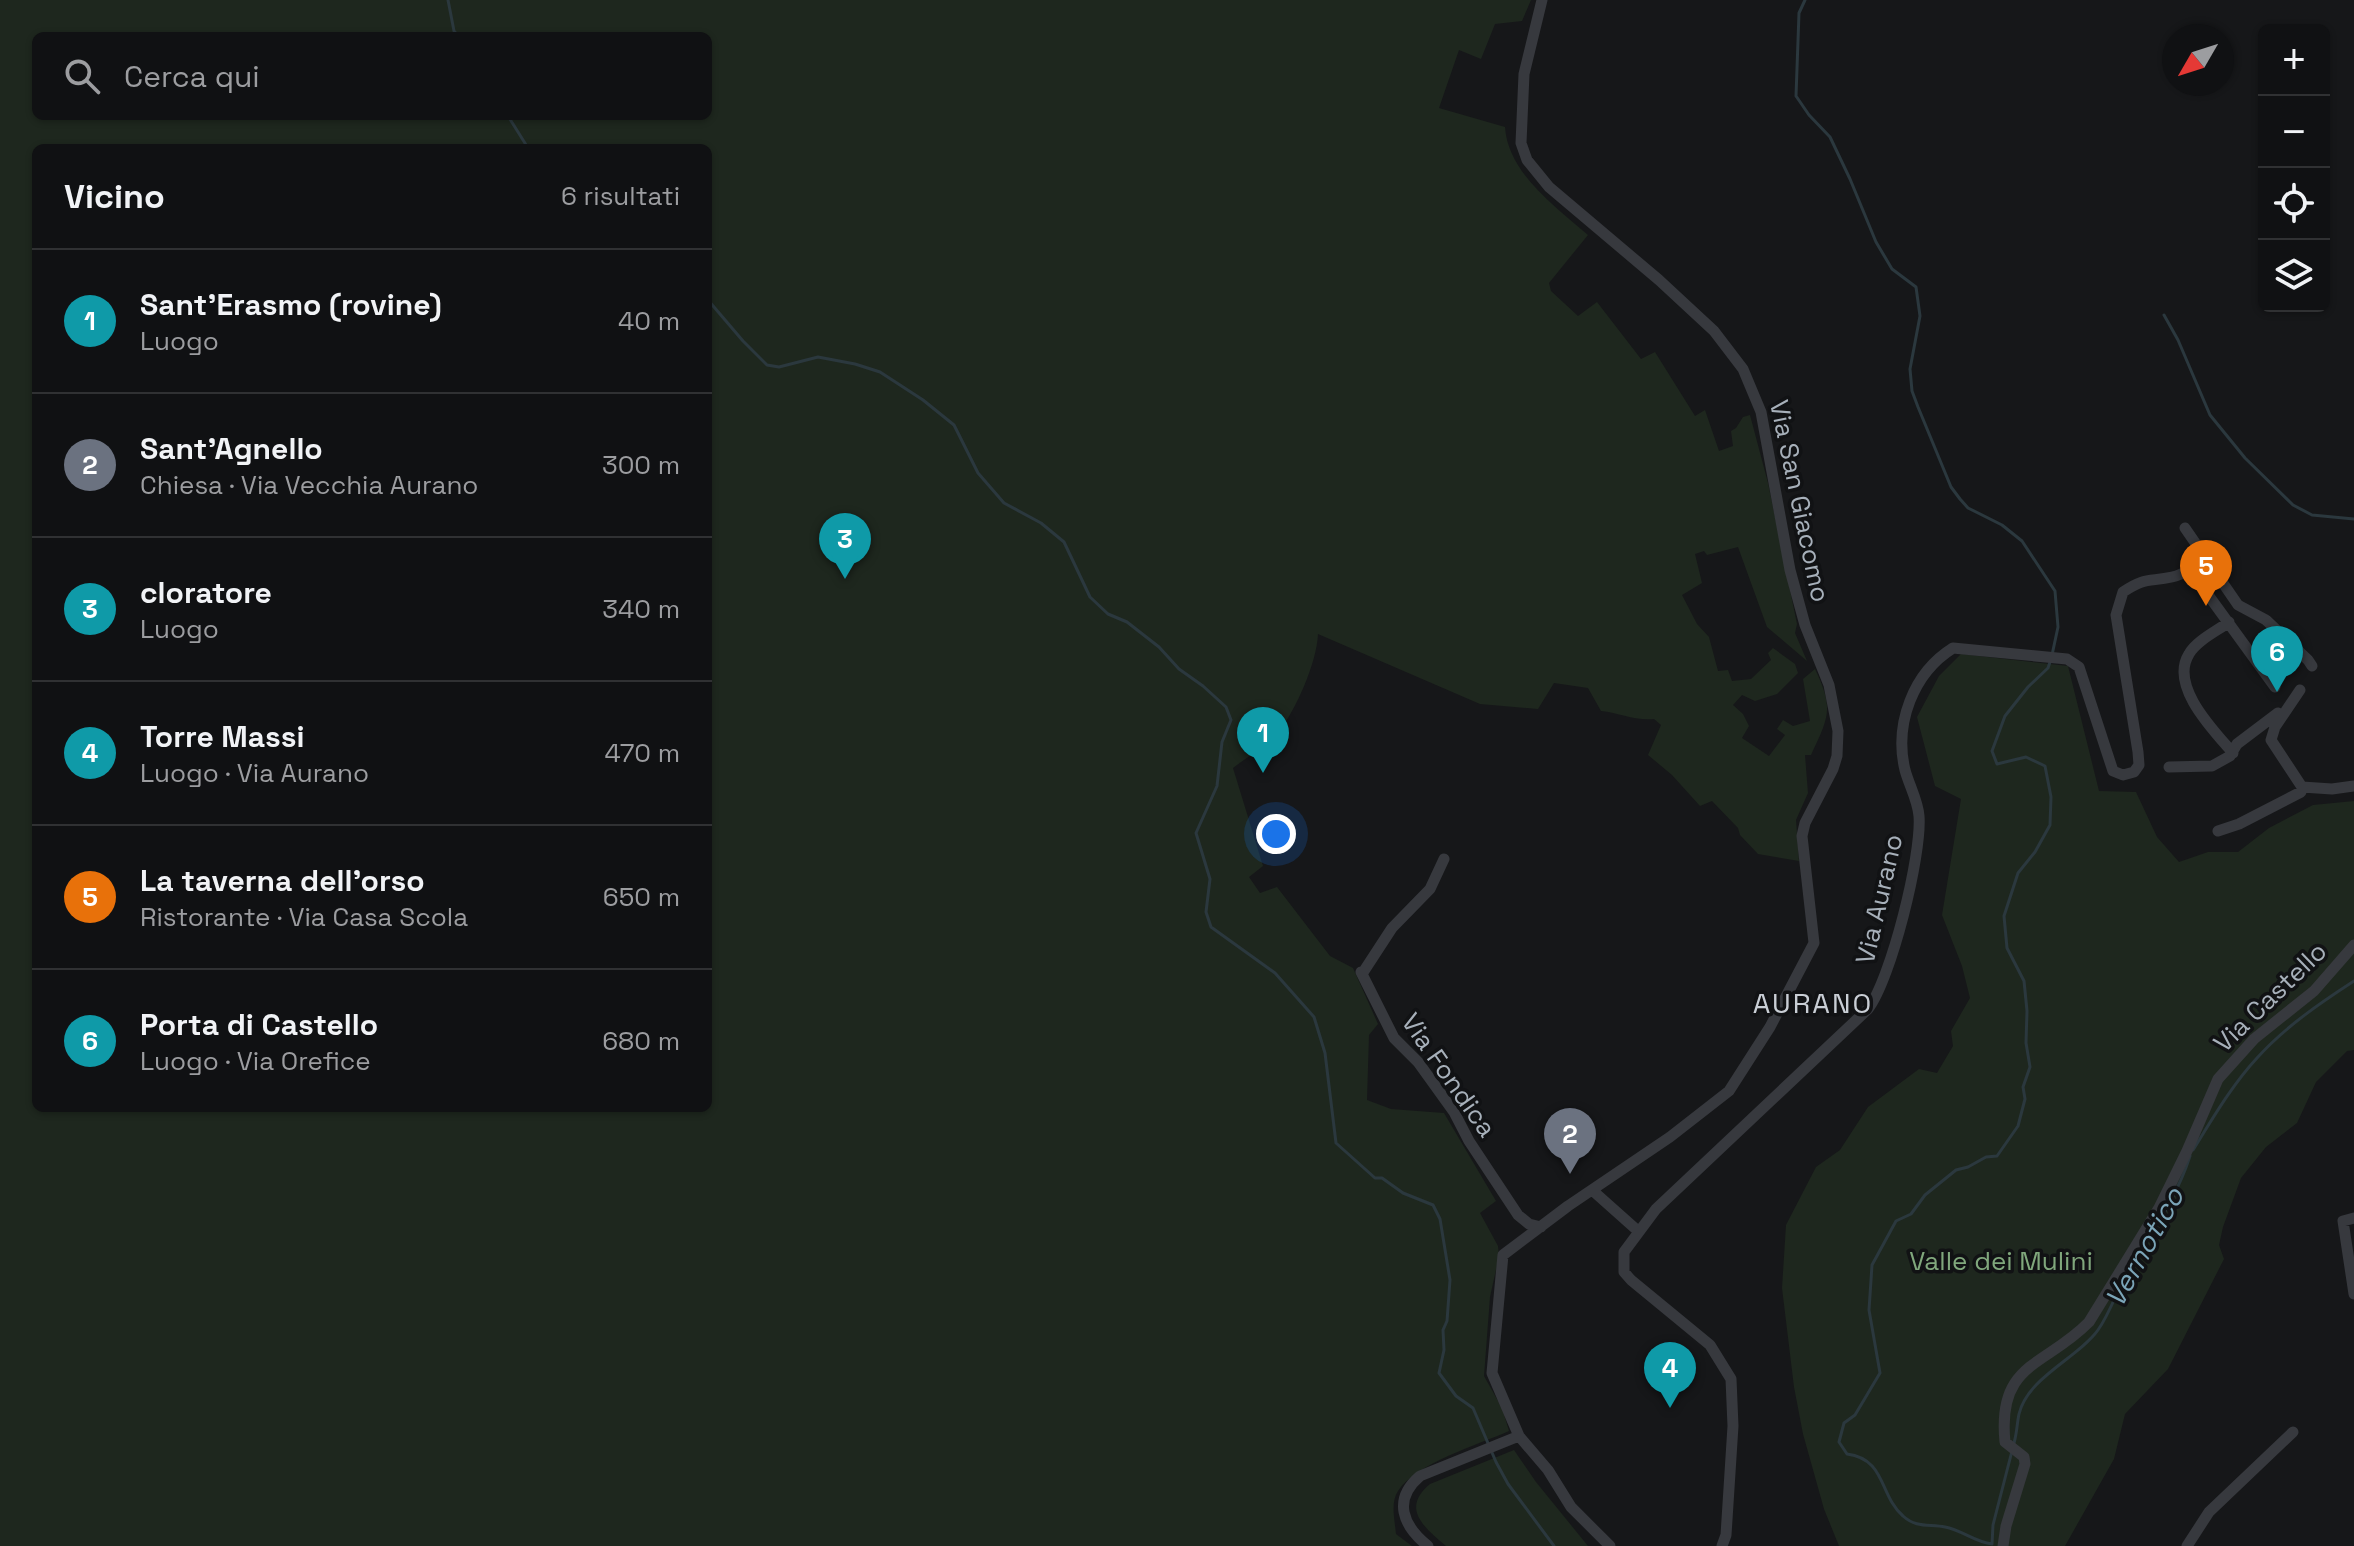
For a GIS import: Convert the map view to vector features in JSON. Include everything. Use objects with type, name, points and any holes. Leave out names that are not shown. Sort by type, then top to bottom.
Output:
[{"type":"street","name":"Via San Giacomo","points":[[1542,0],[1524,74],[1521,143],[1527,160],[1549,187],[1714,331],[1743,369],[1761,412],[1793,583],[1805,625],[1829,685],[1838,731],[1833,769],[1805,823],[1802,836],[1814,943],[1812,952],[1729,1091],[1670,1137],[1592,1190]]},
{"type":"street","points":[[2185,528],[2238,605],[2266,620],[2312,666]]},
{"type":"street","points":[[2207,558],[2190,570],[2284,698],[2271,740],[2302,787]]},
{"type":"street","name":"Via Aurano","points":[[1722,1546],[1726,1535],[1733,1426],[1731,1379],[1710,1345],[1624,1272],[1624,1252],[1656,1209],[1877,999],[1896,938],[1919,834],[1919,814],[1902,749],[1909,697],[1919,681],[1953,648],[2067,659],[2079,667],[2113,771],[2123,775],[2134,772],[2139,765],[2138,752],[2116,615],[2123,592],[2140,581],[2173,577],[2190,570]]},
{"type":"street","points":[[2229,622],[2188,654],[2183,676],[2206,722],[2233,753]]},
{"type":"street","points":[[2169,767],[2212,766],[2233,753],[2237,744],[2278,717],[2300,690]]},
{"type":"street","points":[[2302,787],[2332,789],[2354,786]]},
{"type":"street","points":[[2218,831],[2239,824],[2301,792],[2302,787]]},
{"type":"street","name":"Via Fondica","points":[[1444,859],[1430,889],[1392,928],[1361,973],[1394,1038],[1418,1062],[1454,1112],[1469,1141],[1518,1215],[1529,1224],[1541,1227]]},
{"type":"street","name":"Via Castello","points":[[2003,1546],[2025,1464],[2024,1457],[2011,1447],[2006,1406],[2015,1380],[2040,1358],[2074,1337],[2089,1322],[2159,1208],[2218,1079],[2254,1039],[2314,991],[2354,945]]},
{"type":"street","points":[[1610,1546],[1571,1507],[1548,1470],[1519,1436],[1492,1373],[1503,1255],[1592,1190],[1638,1231]]},
{"type":"street","points":[[2348,1220],[2354,1294]]},
{"type":"street","points":[[2187,1546],[2209,1512],[2293,1432]]},
{"type":"street","points":[[1428,1546],[1413,1534],[1404,1517],[1403,1505],[1411,1483],[1430,1471],[1519,1436]]},
{"type":"green space","points":[[0,0],[1531,0],[1522,21],[1495,24],[1481,59],[1459,50],[1439,108],[1505,127],[1508,144],[1524,174],[1588,235],[1549,283],[1551,291],[1578,316],[1597,302],[1641,359],[1655,352],[1695,416],[1705,410],[1719,451],[1733,446],[1731,431],[1743,417],[1750,415],[1768,483],[1797,624],[1795,633],[1807,661],[1767,627],[1738,547],[1707,555],[1704,551],[1695,554],[1702,583],[1682,595],[1697,624],[1709,637],[1718,671],[1728,670],[1732,681],[1751,679],[1771,660],[1768,653],[1773,648],[1795,664],[1798,673],[1777,694],[1755,701],[1742,695],[1733,705],[1743,714],[1749,726],[1742,738],[1769,756],[1785,735],[1777,729],[1783,720],[1793,726],[1810,721],[1803,679],[1815,669],[1825,694],[1827,712],[1811,755],[1805,755],[1808,793],[1796,820],[1799,861],[1758,854],[1712,801],[1700,806],[1672,775],[1648,755],[1661,725],[1654,719],[1601,711],[1588,688],[1554,683],[1538,709],[1480,704],[1318,634],[1310,672],[1285,723],[1268,742],[1233,768],[1263,866],[1249,877],[1260,893],[1277,887],[1330,956],[1353,968],[1378,1024],[1369,1035],[1367,1100],[1391,1109],[1444,1113],[1496,1201],[1480,1213],[1498,1246],[1499,1256],[1490,1297],[1484,1376],[1502,1408],[1509,1431],[1433,1463],[1398,1491],[1394,1506],[1396,1534],[1412,1546],[0,1546]]},
{"type":"green space","name":"Valle dei Mulini","points":[[1961,654],[2068,666],[2099,791],[2136,792],[2157,837],[2179,862],[2208,852],[2238,852],[2269,828],[2313,805],[2354,801],[2354,1050],[2347,1051],[2316,1082],[2297,1123],[2266,1147],[2241,1178],[2219,1245],[2224,1259],[2168,1369],[2125,1414],[2114,1459],[2065,1546],[1839,1546],[1824,1509],[1803,1434],[1794,1387],[1782,1288],[1786,1225],[1816,1167],[1840,1150],[1868,1107],[1919,1069],[1937,1073],[1953,1046],[1951,1031],[1970,998],[1962,966],[1942,915],[1961,799],[1935,786],[1917,717],[1939,676]]},
{"type":"green space","points":[[1514,1450],[1588,1546],[1446,1546],[1424,1525],[1416,1510],[1417,1502],[1430,1484]]},
{"type":"waterway","points":[[448,0],[455,32]]},
{"type":"waterway","points":[[1805,0],[1799,13],[1796,96],[1830,137],[1876,242],[1892,269],[1916,287],[1920,316],[1910,369],[1912,391],[1951,487],[1968,508],[2002,525],[2022,541],[2055,591],[2058,627],[2052,655]]},
{"type":"waterway","points":[[510,120],[526,144]]},
{"type":"waterway","points":[[712,305],[767,365],[779,367],[818,357],[855,364],[880,372],[923,400],[954,425],[978,473],[1004,503],[1041,523],[1064,542],[1090,597],[1108,614],[1127,622],[1159,647],[1179,669],[1226,707],[1231,720],[1222,742],[1217,786],[1196,833],[1210,879],[1206,912],[1211,927],[1275,973],[1314,1017],[1325,1053],[1336,1143],[1375,1178],[1382,1178],[1403,1193],[1433,1205],[1440,1219],[1450,1280],[1439,1373],[1456,1396],[1473,1408],[1508,1484],[1554,1546]]},
{"type":"waterway","points":[[2164,315],[2210,415],[2245,458],[2293,505],[2312,515],[2354,519]]},
{"type":"waterway","points":[[1992,1544],[1951,1529],[1908,1520],[1895,1508],[1876,1470],[1860,1457],[1847,1454],[1839,1442],[1844,1423],[1855,1415],[1880,1373],[1869,1310],[1872,1265],[1896,1221],[1911,1214],[1925,1195],[1956,1170],[1986,1157],[1997,1156],[2018,1126],[2025,1099],[2023,1087],[2030,1067],[2026,1043],[2027,1011],[2024,981],[2007,948],[2004,916],[2018,873],[2035,852],[2050,825],[2051,797],[2045,766],[2026,757],[1997,764],[1992,751],[2005,716],[2050,662]]},
{"type":"waterway","name":"Vernotico","points":[[2193,1150],[2231,1091],[2257,1058],[2291,1026],[2354,981]]},
{"type":"waterway","name":"Vernotico","points":[[2014,1443],[2024,1401],[2032,1389],[2098,1330],[2126,1275],[2170,1203],[2190,1156]]},
{"type":"waterway","name":"Vernotico","points":[[1992,1544],[1993,1525],[2012,1451]]},
{"type":"place","name":"cloratore","points":[[845,579]]},
{"type":"place","name":"La taverna dell'orso","points":[[2206,606]]},
{"type":"place","name":"Porta di Castello","points":[[2277,692]]},
{"type":"place","name":"Sant'Erasmo (rovine)","points":[[1263,773]]},
{"type":"place","name":"Sant'Agnello","points":[[1570,1174]]},
{"type":"place","name":"Torre Massi","points":[[1670,1408]]},
{"type":"district","name":"AURANO","points":[[1813,1003]]}]
